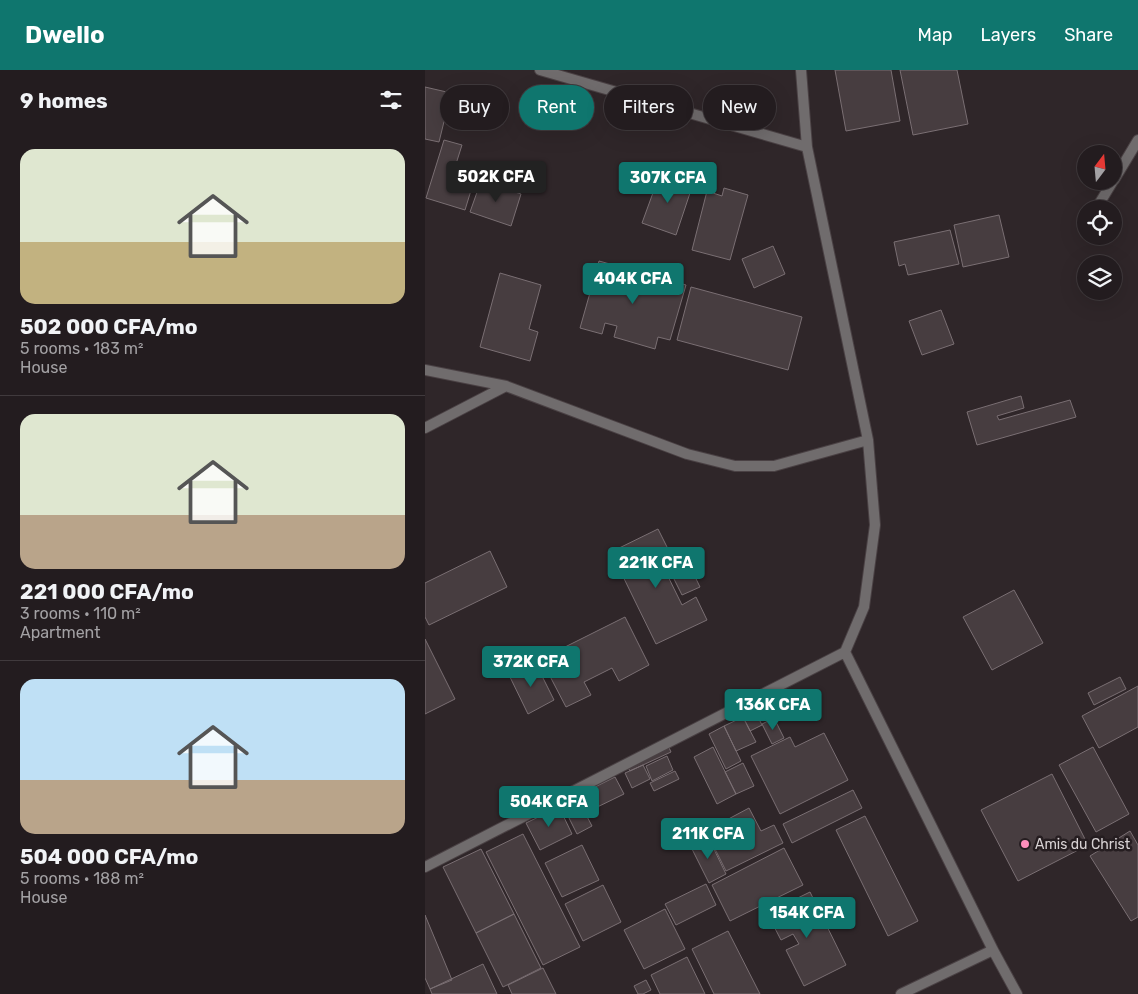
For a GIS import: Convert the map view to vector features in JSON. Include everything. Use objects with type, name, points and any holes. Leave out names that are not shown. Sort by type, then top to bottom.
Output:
[{"type":"street","points":[[540,70],[807,147]]},
{"type":"street","points":[[425,867],[845,652],[863,607],[875,525],[868,440],[807,147],[801,70]]},
{"type":"street","points":[[1123,165],[1138,140]]},
{"type":"street","points":[[425,370],[506,386],[687,454],[735,466],[774,466],[868,440]]},
{"type":"street","points":[[425,428],[506,386]]},
{"type":"street","points":[[845,652],[993,950],[1017,994]]},
{"type":"street","points":[[901,994],[993,950]]},
{"type":"building","points":[[835,70],[891,70],[900,121],[846,131]]},
{"type":"building","points":[[900,70],[957,70],[968,124],[913,135]]},
{"type":"building","points":[[425,87],[440,90],[440,130],[442,130],[439,142],[425,139]]},
{"type":"building","points":[[444,140],[462,145],[455,167],[476,174],[465,210],[426,198]]},
{"type":"building","points":[[672,174],[694,181],[676,235],[642,223],[658,179],[669,183]]},
{"type":"building","points":[[481,181],[521,194],[511,226],[470,212]]},
{"type":"building","points":[[724,188],[748,195],[730,260],[692,250],[707,191],[722,196]]},
{"type":"building","points":[[999,215],[1009,257],[963,267],[954,225]]},
{"type":"building","points":[[950,230],[959,264],[908,275],[905,264],[899,266],[894,242]]},
{"type":"building","points":[[773,246],[785,274],[754,288],[742,259]]},
{"type":"building","points":[[599,261],[686,285],[670,340],[658,337],[655,349],[614,337],[617,326],[605,323],[602,334],[580,328]]},
{"type":"building","points":[[500,273],[541,285],[529,329],[538,332],[530,361],[480,347]]},
{"type":"building","points":[[691,287],[802,317],[788,370],[677,340]]},
{"type":"building","points":[[941,310],[954,344],[922,355],[909,321]]},
{"type":"building","points":[[1021,396],[1024,408],[997,416],[999,420],[1070,400],[1076,417],[977,445],[967,412]]},
{"type":"building","points":[[658,529],[668,549],[657,554],[682,605],[696,597],[707,620],[656,644],[611,552]]},
{"type":"building","points":[[490,551],[507,587],[429,625],[425,617],[425,583]]},
{"type":"building","points":[[685,556],[700,587],[682,595],[667,565]]},
{"type":"building","points":[[1014,590],[1043,643],[992,670],[963,617]]},
{"type":"building","points":[[625,617],[649,665],[619,681],[612,668],[584,682],[591,695],[566,707],[541,659]]},
{"type":"building","points":[[425,639],[455,699],[425,714]]},
{"type":"building","points":[[535,662],[554,700],[528,714],[509,675]]},
{"type":"building","points":[[1120,677],[1126,689],[1094,705],[1088,693]]},
{"type":"building","points":[[1138,686],[1138,727],[1099,748],[1082,716]]},
{"type":"building","points":[[755,711],[762,725],[750,731],[743,717]]},
{"type":"building","points":[[743,717],[756,742],[736,751],[724,726]]},
{"type":"building","points":[[774,718],[784,738],[772,744],[762,724]]},
{"type":"building","points":[[724,726],[741,761],[726,769],[709,734]]},
{"type":"building","points":[[824,733],[848,780],[780,814],[751,756],[790,737],[795,747]]},
{"type":"building","points":[[666,741],[671,752],[630,771],[626,764]]},
{"type":"building","points":[[713,747],[736,794],[717,804],[694,757]]},
{"type":"building","points":[[1093,747],[1129,814],[1096,832],[1059,765]]},
{"type":"building","points":[[667,756],[673,770],[652,781],[646,766]]},
{"type":"building","points":[[743,763],[754,786],[736,794],[725,772]]},
{"type":"building","points":[[643,765],[650,779],[632,788],[625,773]]},
{"type":"building","points":[[675,771],[679,779],[654,791],[650,783]]},
{"type":"building","points":[[1052,774],[1088,845],[1018,881],[981,810]]},
{"type":"building","points":[[615,777],[624,794],[585,813],[577,796]]},
{"type":"building","points":[[853,790],[862,808],[792,843],[783,824]]},
{"type":"building","points":[[559,807],[572,834],[540,850],[526,823]]},
{"type":"building","points":[[582,807],[592,826],[577,834],[567,814]]},
{"type":"building","points":[[749,808],[761,831],[774,825],[783,843],[726,871],[706,831]]},
{"type":"building","points":[[865,816],[918,921],[888,936],[836,830]]},
{"type":"building","points":[[1130,831],[1138,845],[1138,917],[1131,921],[1090,856]]},
{"type":"building","points":[[523,834],[580,947],[543,965],[486,852]]},
{"type":"building","points":[[708,837],[726,874],[709,883],[690,845]]},
{"type":"building","points":[[582,845],[599,880],[562,897],[545,863]]},
{"type":"building","points":[[784,848],[803,885],[730,921],[712,885]]},
{"type":"building","points":[[481,849],[514,914],[476,933],[443,867]]},
{"type":"building","points":[[706,884],[716,905],[676,925],[665,904]]},
{"type":"building","points":[[603,885],[621,922],[583,941],[565,904]]},
{"type":"building","points":[[810,892],[846,965],[804,986],[786,950],[799,944],[793,934],[781,940],[767,913]]},
{"type":"building","points":[[665,909],[685,949],[644,969],[624,930]]},
{"type":"building","points":[[514,914],[541,968],[503,987],[476,933]]},
{"type":"building","points":[[425,915],[452,980],[430,989],[425,978]]},
{"type":"building","points":[[728,931],[760,994],[714,994],[692,949]]},
{"type":"building","points":[[687,957],[705,994],[660,994],[651,975]]},
{"type":"building","points":[[483,964],[497,994],[432,994],[430,989]]},
{"type":"building","points":[[543,968],[556,994],[512,994],[508,985]]},
{"type":"building","points":[[646,980],[651,990],[638,994],[634,986]]},
{"type":"place","name":"Amis du Christ","points":[[1025,844]]}]
